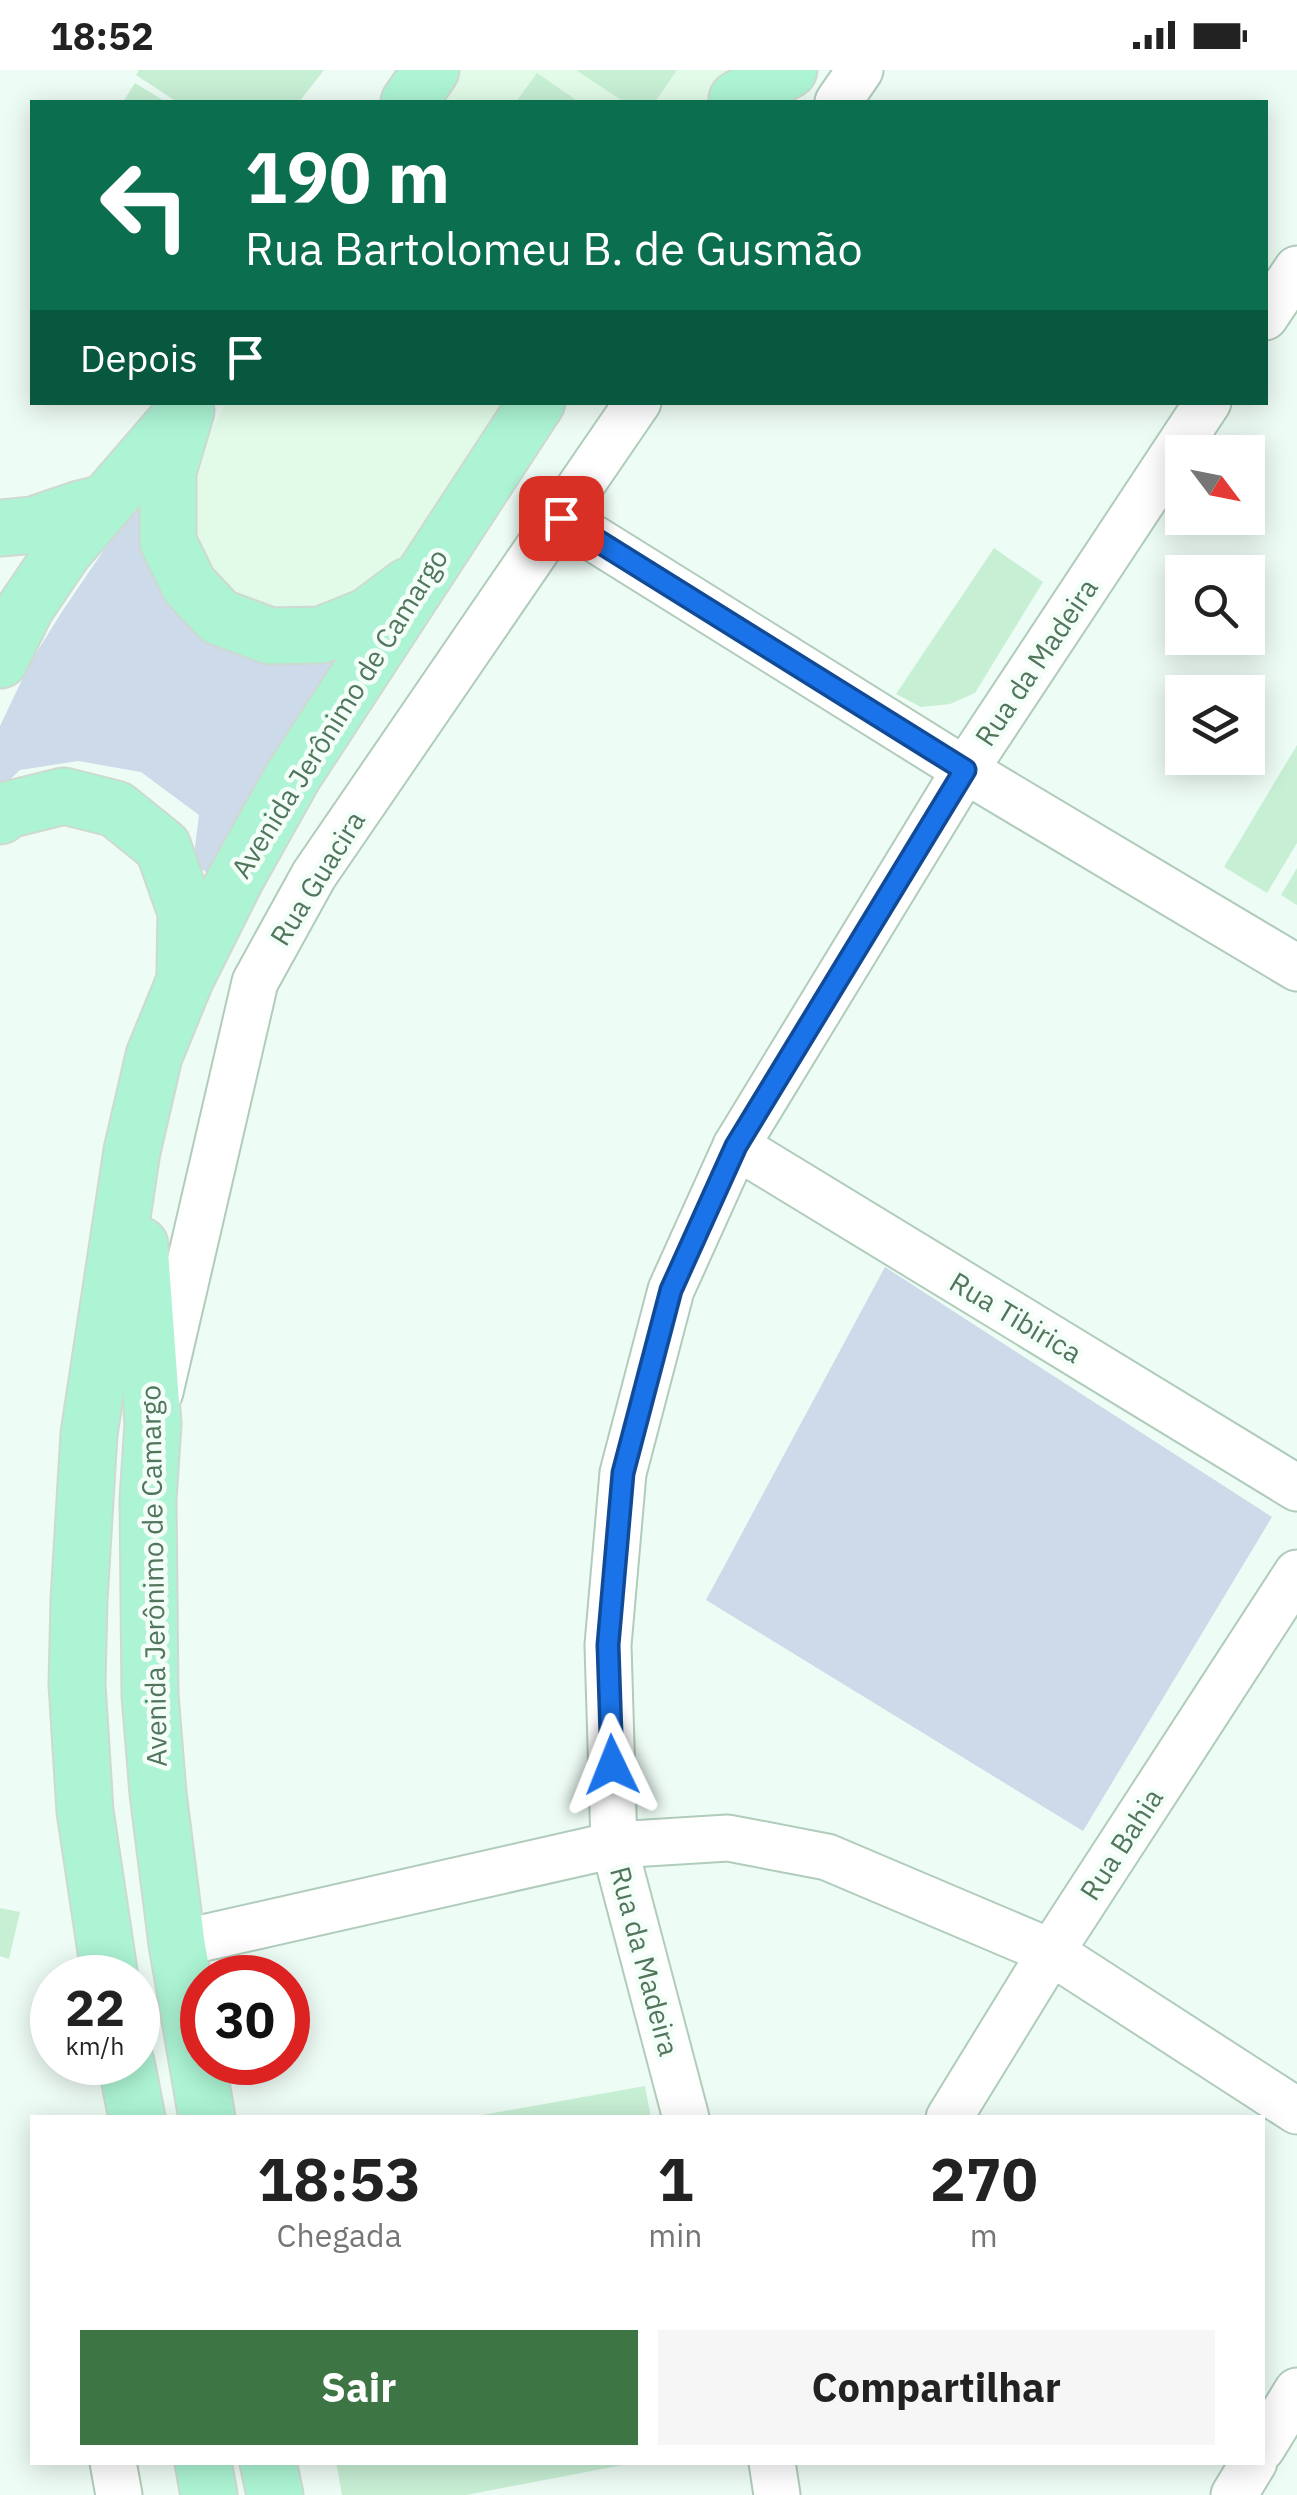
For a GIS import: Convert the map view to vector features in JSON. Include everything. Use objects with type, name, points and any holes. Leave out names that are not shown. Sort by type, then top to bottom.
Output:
[{"type":"main road","points":[[410,100],[431,70]]},
{"type":"main road","points":[[740,85],[790,70]]},
{"type":"main road","name":"Avenida Jerônimo de Camargo","points":[[107,1955],[86,1811],[77,1684],[79,1600],[89,1434],[132,1151],[154,1056],[185,980],[236,876],[294,776],[535,405]]},
{"type":"main road","points":[[189,406],[168,472],[168,542],[190,585],[219,617],[270,636],[321,635],[368,616],[423,574]]},
{"type":"main road","points":[[1,657],[26,607],[64,551],[189,406]]},
{"type":"main road","points":[[0,528],[33,525],[105,503]]},
{"type":"main road","points":[[0,580],[10,618],[1,657]]},
{"type":"main road","points":[[0,816],[6,810],[64,796],[116,809],[163,847],[186,912],[185,980]]},
{"type":"main road","name":"Avenida Jerônimo de Camargo","points":[[132,1151],[153,1424],[148,1499],[150,1695],[177,1944],[206,2115]]},
{"type":"main road","points":[[130,2085],[135,2115]]},
{"type":"main road","points":[[204,2465],[210,2495]]},
{"type":"main road","points":[[237,2495],[240,2465]]},
{"type":"main road","points":[[269,2465],[275,2495]]},
{"type":"street","points":[[839,100],[860,70]]},
{"type":"street","points":[[1277,320],[1297,269]]},
{"type":"street","name":"Rua Guacira","points":[[153,1424],[255,982],[314,876],[636,405]]},
{"type":"street","name":"Rua da Madeira","points":[[685,2115],[614,1845],[608,1645],[623,1473],[671,1290],[736,1146],[965,770],[1206,405]]},
{"type":"street","points":[[561,518],[965,770],[1297,968]]},
{"type":"street","name":"Rua Tibirica","points":[[736,1146],[1297,1488]]},
{"type":"street","name":"Rua Bahia","points":[[951,2115],[1051,1952],[1297,1573]]},
{"type":"street","points":[[177,1944],[614,1845],[728,1838],[826,1857],[1051,1952],[1297,2111]]},
{"type":"street","points":[[1265,2443],[1297,2391]]},
{"type":"street","points":[[114,2465],[119,2495]]},
{"type":"street","points":[[772,2465],[777,2495]]},
{"type":"street","points":[[1234,2495],[1252,2465]]},
{"type":"shaded area","points":[[461,70],[730,70],[711,100],[439,100]]},
{"type":"shaded area","points":[[225,405],[513,405],[413,551],[365,599],[272,619],[239,603],[186,529],[189,472]]},
{"type":"shaded area","points":[[136,494],[209,640],[269,664],[359,649],[212,876],[193,863],[199,815],[141,772],[78,761],[20,770],[0,789],[0,726],[30,663],[123,522]]},
{"type":"shaded area","points":[[885,1267],[1272,1517],[1083,1831],[706,1600]]},
{"type":"building","points":[[139,70],[324,70],[301,100],[174,100],[136,75]]},
{"type":"building","points":[[576,70],[677,70],[656,100],[621,100]]},
{"type":"building","points":[[537,73],[576,100],[517,100]]},
{"type":"building","points":[[135,83],[163,100],[124,100]]},
{"type":"building","points":[[994,548],[1043,582],[975,693],[950,704],[921,707],[896,694]]},
{"type":"building","points":[[1297,745],[1297,843],[1267,893],[1224,867]]},
{"type":"building","points":[[1297,868],[1297,905],[1281,895]]},
{"type":"building","points":[[0,1908],[20,1912],[9,1959],[0,1956]]},
{"type":"building","points":[[645,2086],[650,2115],[483,2115]]},
{"type":"building","points":[[337,2465],[623,2465],[466,2495],[342,2495]]},
{"type":"route","points":[[561,518],[965,770],[736,1146],[671,1290],[623,1473],[608,1645],[612,1765]]}]
